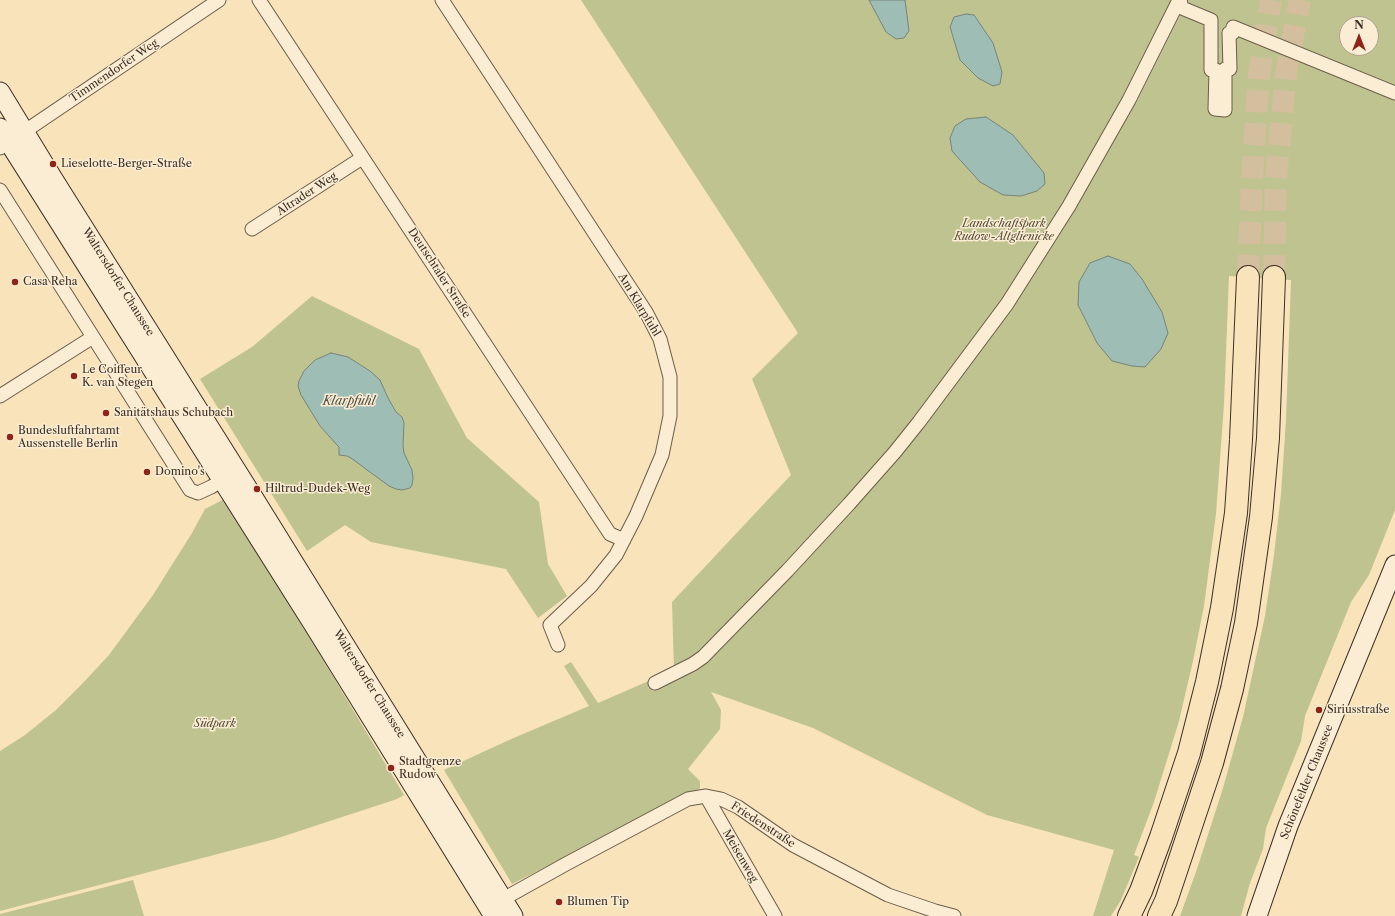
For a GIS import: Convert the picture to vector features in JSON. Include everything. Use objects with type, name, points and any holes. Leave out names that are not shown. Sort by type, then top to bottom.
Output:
[{"type":"highway","points":[[1129,916],[1141,891],[1161,837],[1188,753],[1207,682],[1222,608],[1236,513],[1241,440],[1248,276]]},
{"type":"highway","points":[[1159,916],[1180,861],[1212,763],[1232,689],[1246,623],[1261,517],[1268,438],[1274,277]]},
{"type":"main road","name":"Waltersdorfer Chaussee","points":[[0,92],[229,476],[496,907],[514,916]]},
{"type":"main road","name":"Waltersdorfer Chaussee","points":[[3,139],[229,476]]},
{"type":"main road","name":"Schönefelder Chaussee","points":[[1257,916],[1288,826],[1395,565]]},
{"type":"street","name":"Timmendorfer Weg","points":[[3,139],[24,131],[219,0]]},
{"type":"street","name":"Deutschtaler Straße","points":[[259,0],[610,534],[624,540]]},
{"type":"street","name":"Am Klarpfuhl","points":[[442,0],[646,312],[660,339],[670,377],[670,416],[662,455],[636,516],[616,555],[591,586],[550,625],[558,645]]},
{"type":"street","points":[[1180,0],[1182,8],[1211,20],[1211,70],[1216,70],[1215,110],[1224,110],[1225,69],[1230,69],[1229,32],[1233,33],[1233,28],[1395,93]]},
{"type":"street","points":[[655,683],[693,664],[703,657],[787,571],[849,504],[895,452],[923,416],[1008,304],[1069,206],[1129,100],[1180,0]]},
{"type":"street","name":"Altrader Weg","points":[[252,229],[362,158]]},
{"type":"street","points":[[0,190],[190,490],[198,493],[229,476]]},
{"type":"street","points":[[0,396],[93,338]]},
{"type":"street","name":"Friedenstraße","points":[[496,907],[688,799],[706,796],[721,799],[738,807],[793,845],[888,895],[954,916]]},
{"type":"street","name":"Meisenweg","points":[[706,796],[775,916]]},
{"type":"green space","name":"Landschaftspark Rudow-Altglienicke","points":[[581,0],[1395,0],[1395,510],[1369,575],[1351,602],[1305,716],[1301,741],[1266,828],[1263,849],[1250,883],[1241,916],[1180,916],[1223,788],[1243,717],[1265,616],[1281,494],[1286,420],[1291,280],[1229,276],[1224,404],[1216,514],[1204,606],[1179,721],[1154,802],[1134,855],[1139,857],[1121,900],[1111,916],[1093,916],[1114,850],[987,815],[813,728],[711,692],[721,710],[720,729],[688,769],[700,781],[700,788],[695,793],[673,802],[512,884],[444,770],[589,706],[564,666],[571,662],[598,703],[674,670],[672,602],[791,475],[752,379],[798,333]]},
{"type":"green space","points":[[312,296],[419,349],[467,438],[539,502],[548,564],[567,596],[538,618],[506,569],[371,542],[345,525],[307,551],[200,379],[252,347]]},
{"type":"green space","name":"Südpark","points":[[226,498],[404,795],[397,799],[275,839],[0,911],[0,751],[25,735],[56,710],[109,655],[153,595],[192,533],[205,509]]},
{"type":"green space","points":[[133,880],[144,916],[0,916],[0,914]]},
{"type":"water","points":[[869,0],[905,0],[909,31],[904,38],[896,39],[886,32]]},
{"type":"water","points":[[966,14],[974,15],[993,43],[1002,72],[1000,84],[993,86],[978,78],[960,60],[950,27],[954,17]]},
{"type":"water","points":[[986,117],[1013,135],[1044,173],[1045,184],[1037,191],[1021,196],[1003,195],[980,182],[952,151],[950,138],[955,126],[966,119]]},
{"type":"water","points":[[1108,256],[1130,264],[1142,279],[1162,312],[1168,333],[1161,349],[1145,367],[1132,366],[1112,361],[1097,343],[1078,305],[1079,282],[1090,263]]},
{"type":"water","name":"Klarpfuhl","points":[[331,353],[348,357],[370,371],[380,380],[396,412],[402,417],[404,423],[404,453],[412,470],[413,478],[410,488],[402,490],[389,486],[351,458],[339,455],[339,447],[320,426],[301,395],[298,386],[304,371],[315,360]]},
{"type":"tunnel","points":[[1248,277],[1252,179],[1259,74],[1271,0]]},
{"type":"tunnel","points":[[1274,277],[1276,179],[1286,73],[1300,0]]},
{"type":"place","name":"Lieselotte-Berger-Straße","points":[[53,164]]},
{"type":"place","name":"Casa Reha","points":[[15,282]]},
{"type":"place","name":"Le Coiffeur K. van Stegen","points":[[74,376]]},
{"type":"place","name":"Sanitätshaus Schubach","points":[[106,413]]},
{"type":"place","name":"Bundesluftfahrtamt Aussenstelle Berlin","points":[[10,437]]},
{"type":"place","name":"Domino's","points":[[147,472]]},
{"type":"place","name":"Hiltrud-Dudek-Weg","points":[[257,489]]},
{"type":"place","name":"Siriusstraße","points":[[1319,710]]},
{"type":"place","name":"Stadtgrenze Rudow","points":[[391,768]]},
{"type":"place","name":"Blumen Tip","points":[[559,902]]}]
